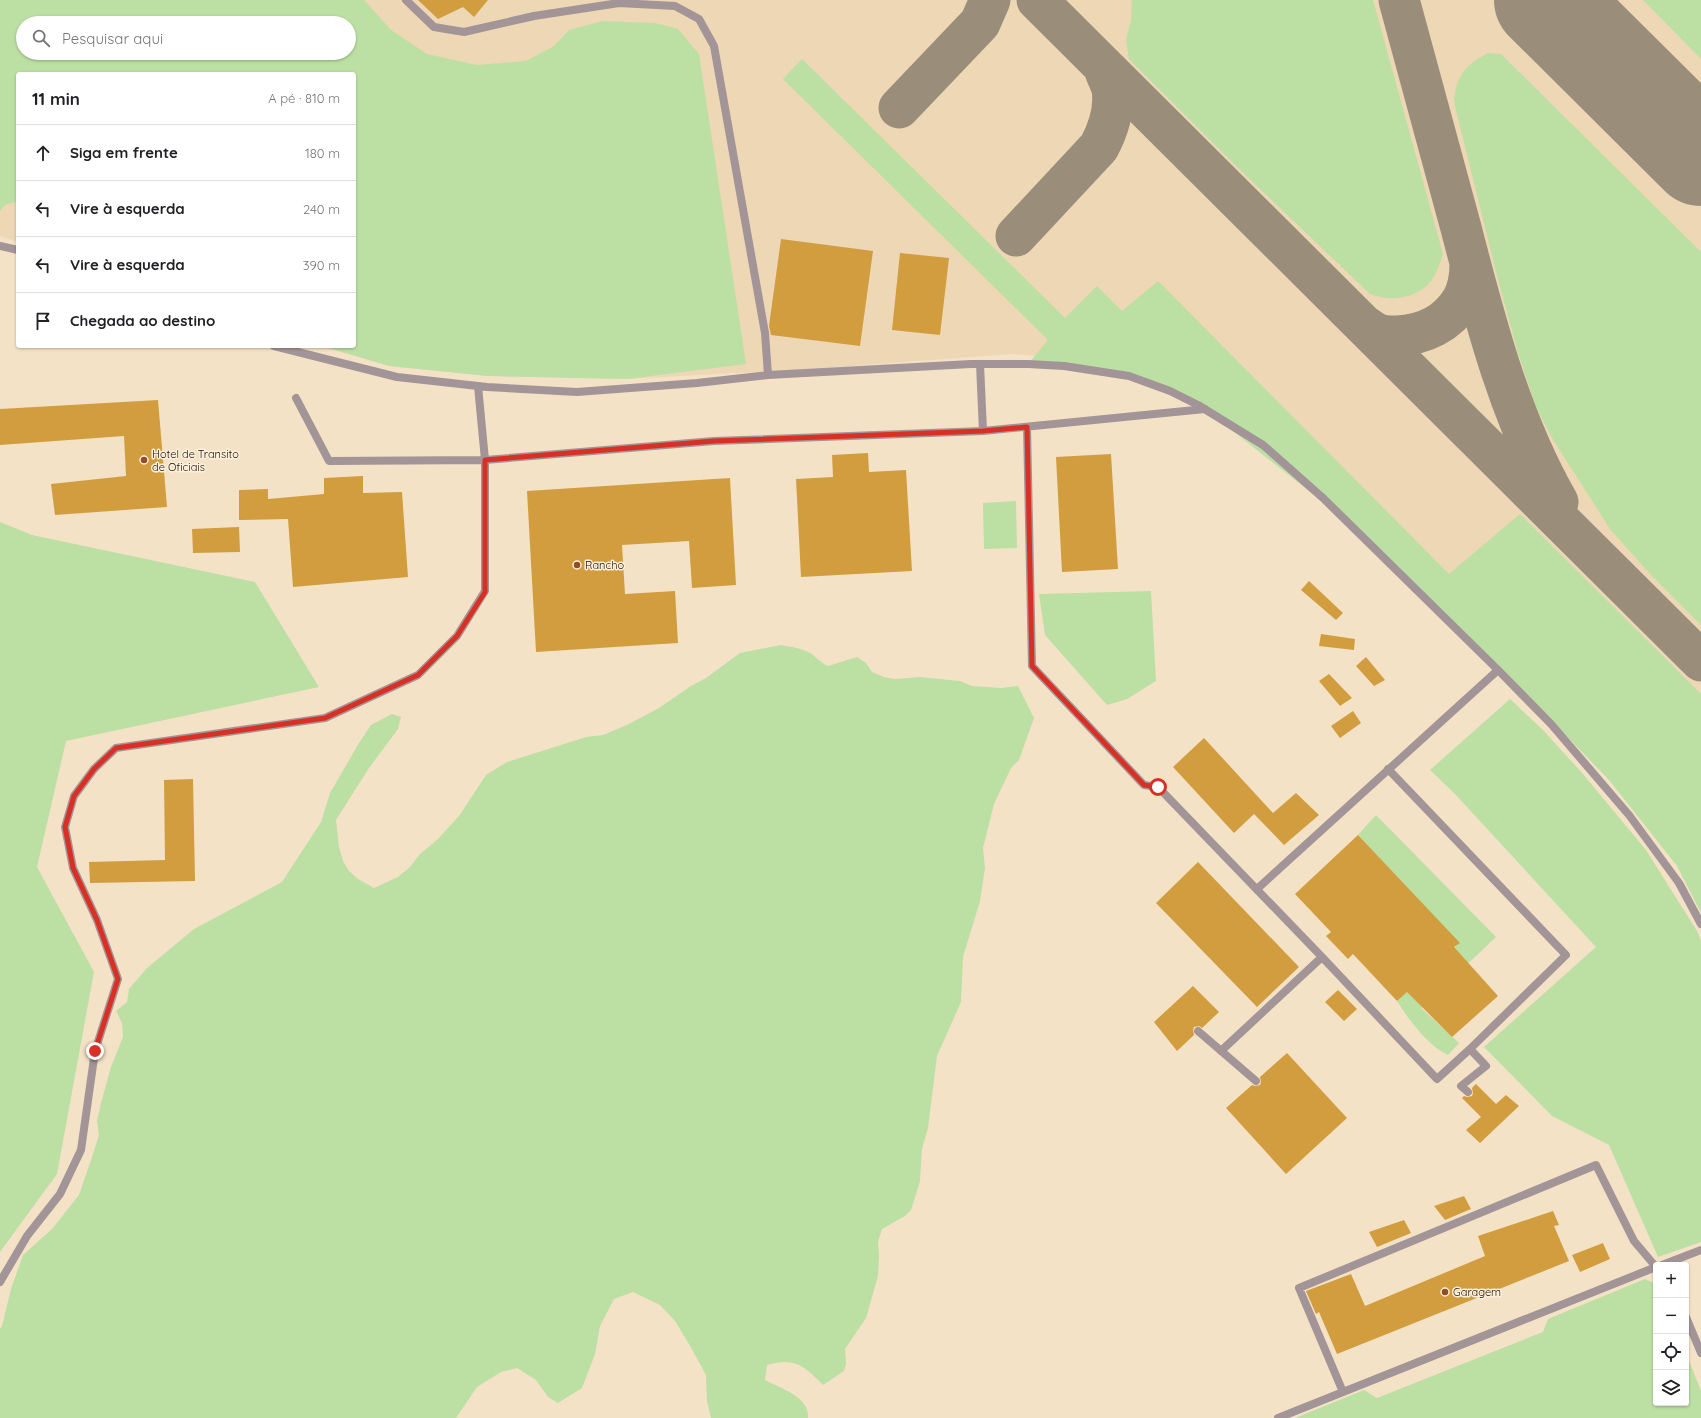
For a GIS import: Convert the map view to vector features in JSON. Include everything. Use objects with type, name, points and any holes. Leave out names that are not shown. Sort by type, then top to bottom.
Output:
[{"type":"lane","points":[[406,0],[434,27],[464,32],[534,16],[619,3],[675,6],[699,19],[714,46],[765,333],[768,375]]},
{"type":"lane","points":[[0,246],[16,250]]},
{"type":"lane","points":[[282,348],[397,377],[478,386],[576,392],[697,383],[768,375],[980,364],[1064,366],[1129,376],[1170,391],[1205,409],[1264,445],[1323,498],[1498,670],[1551,724],[1629,815],[1679,882],[1701,924]]},
{"type":"lane","points":[[980,364],[983,431]]},
{"type":"lane","points":[[0,1282],[27,1236],[60,1194],[81,1150],[95,1051],[118,979],[97,920],[73,868],[65,827],[74,796],[94,769],[116,748],[325,718],[418,675],[457,636],[485,592],[485,460],[478,386]]},
{"type":"lane","points":[[296,398],[329,461],[485,460],[714,441],[983,431],[1205,409]]},
{"type":"lane","points":[[1027,427],[1032,666],[1144,785],[1158,787],[1437,1079],[1470,1049],[1566,955],[1388,769]]},
{"type":"lane","points":[[1257,889],[1498,670]]},
{"type":"lane","points":[[1221,1051],[1322,957]]},
{"type":"lane","points":[[1198,1031],[1256,1081]]},
{"type":"lane","points":[[1468,1092],[1461,1086],[1486,1066],[1470,1049]]},
{"type":"lane","points":[[1343,1392],[1299,1288],[1596,1165],[1634,1241],[1653,1263]]},
{"type":"lane","points":[[1670,1262],[1701,1250]]},
{"type":"lane","points":[[1278,1418],[1653,1268]]},
{"type":"lane","points":[[1689,1324],[1701,1353]]},
{"type":"shaded area","points":[[0,0],[1701,0],[1701,855],[1242,421],[1116,362],[1012,354],[810,369],[627,379],[488,376],[389,366],[326,348],[356,348],[356,72],[16,72],[16,241],[0,236]]},
{"type":"green space","points":[[0,0],[364,0],[391,30],[427,54],[477,65],[526,61],[554,46],[569,30],[603,21],[655,23],[678,29],[699,54],[746,364],[627,379],[488,376],[389,366],[330,348],[356,348],[356,72],[16,72],[16,202],[5,205],[0,211]]},
{"type":"green space","points":[[1132,0],[1373,0],[1443,254],[1432,280],[1419,291],[1403,297],[1386,298],[1370,294],[1237,167],[1129,59],[1126,39],[1131,21]]},
{"type":"green space","points":[[1643,0],[1701,0],[1701,59],[1647,4]]},
{"type":"green space","points":[[1488,53],[1501,54],[1701,252],[1701,625],[1651,575],[1610,529],[1552,438],[1536,407],[1518,353],[1496,272],[1454,102],[1457,85],[1463,72],[1473,62]]},
{"type":"green space","points":[[802,59],[1065,318],[1097,286],[1122,311],[1158,281],[1449,574],[1520,514],[1701,694],[1701,913],[1677,866],[1609,780],[1499,666],[1338,514],[1205,409],[1129,376],[1028,364],[1048,340],[783,79]]},
{"type":"green space","points":[[1016,501],[1017,548],[984,549],[983,503]]},
{"type":"green space","points":[[0,522],[32,535],[255,582],[319,687],[66,741],[37,867],[94,972],[57,1174],[0,1252]]},
{"type":"green space","points":[[1151,591],[1156,681],[1127,699],[1107,705],[1045,635],[1039,594]]},
{"type":"green space","points":[[781,645],[807,651],[828,666],[857,657],[866,663],[872,672],[884,677],[895,679],[920,677],[960,681],[972,686],[1001,688],[1018,686],[1034,718],[1019,760],[1011,768],[994,804],[983,848],[985,868],[980,901],[963,957],[961,1002],[937,1056],[928,1128],[922,1149],[920,1181],[911,1210],[905,1216],[882,1229],[878,1242],[878,1276],[866,1318],[845,1349],[846,1364],[844,1371],[823,1385],[804,1368],[798,1365],[785,1362],[767,1365],[765,1380],[786,1390],[799,1399],[804,1404],[808,1418],[711,1418],[707,1401],[706,1375],[675,1321],[660,1305],[633,1292],[614,1299],[600,1326],[595,1354],[582,1388],[558,1403],[548,1397],[536,1380],[517,1368],[501,1372],[477,1387],[456,1418],[0,1418],[0,1329],[11,1289],[23,1255],[52,1229],[79,1195],[99,1135],[97,1121],[111,1067],[123,1037],[122,1023],[116,1011],[127,1002],[129,989],[147,968],[194,929],[282,882],[321,822],[330,793],[371,725],[392,714],[401,717],[398,729],[369,768],[336,820],[339,847],[343,861],[349,871],[358,879],[374,888],[398,877],[410,867],[420,854],[437,840],[459,816],[486,775],[507,762],[586,737],[603,735],[627,725],[659,708],[691,686],[706,678],[740,653]]},
{"type":"green space","points":[[1510,699],[1543,730],[1583,774],[1646,850],[1697,931],[1701,941],[1701,1242],[1658,1257],[1609,1145],[1552,1116],[1484,1047],[1596,947],[1454,793],[1430,770]]},
{"type":"green space","points":[[1376,815],[1496,937],[1421,1008],[1459,1043],[1448,1055],[1440,1051],[1426,1039],[1413,1024],[1397,1001],[1459,943],[1358,835]]},
{"type":"green space","points":[[1645,1279],[1653,1283],[1653,1406],[1689,1406],[1689,1361],[1701,1391],[1701,1418],[1295,1418],[1364,1390],[1377,1398],[1543,1332],[1548,1319]]},
{"type":"building","points":[[418,0],[488,0],[474,17],[463,7],[438,19]]},
{"type":"building","points":[[781,239],[873,251],[860,346],[771,335],[769,326]]},
{"type":"building","points":[[900,253],[949,258],[940,335],[892,330]]},
{"type":"building","name":"Hotel de Transito de Oficiais","points":[[158,400],[167,507],[55,515],[51,484],[126,476],[124,436],[0,445],[0,409]]},
{"type":"building","points":[[868,453],[869,472],[906,470],[912,571],[801,577],[796,479],[833,477],[832,455]]},
{"type":"building","points":[[1111,454],[1118,569],[1062,572],[1056,457]]},
{"type":"building","points":[[363,476],[363,493],[402,492],[408,577],[293,587],[288,519],[239,520],[239,490],[268,489],[268,499],[324,494],[324,478]]},
{"type":"building","name":"Rancho","points":[[730,478],[736,585],[692,588],[689,541],[622,545],[625,594],[675,591],[678,643],[536,652],[527,491]]},
{"type":"building","points":[[239,527],[240,552],[193,553],[192,529]]},
{"type":"building","points":[[1309,581],[1343,613],[1336,620],[1301,590]]},
{"type":"building","points":[[1321,634],[1355,639],[1354,650],[1319,646]]},
{"type":"building","points":[[1366,657],[1385,680],[1374,686],[1356,666]]},
{"type":"building","points":[[1329,674],[1352,698],[1340,706],[1319,681]]},
{"type":"building","points":[[1353,711],[1361,723],[1340,738],[1331,726]]},
{"type":"building","points":[[1204,738],[1273,813],[1296,793],[1319,815],[1284,845],[1254,814],[1234,833],[1173,767]]},
{"type":"building","points":[[193,779],[195,881],[90,883],[89,862],[165,860],[164,780]]},
{"type":"building","points":[[1358,835],[1460,943],[1454,947],[1498,996],[1452,1037],[1407,992],[1397,1001],[1353,954],[1348,959],[1326,936],[1331,932],[1295,894]]},
{"type":"building","points":[[1198,862],[1299,967],[1257,1007],[1156,903]]},
{"type":"building","points":[[1193,986],[1219,1012],[1202,1028],[1199,1026],[1194,1027],[1194,1035],[1177,1051],[1154,1022]]},
{"type":"building","points":[[1338,990],[1357,1009],[1344,1021],[1325,1002]]},
{"type":"building","points":[[1287,1053],[1347,1118],[1286,1174],[1226,1108],[1252,1085],[1260,1085],[1260,1077]]},
{"type":"building","points":[[1476,1084],[1496,1104],[1506,1095],[1519,1106],[1480,1143],[1466,1130],[1481,1117],[1462,1098],[1464,1096],[1472,1096],[1472,1088]]},
{"type":"building","points":[[1464,1196],[1471,1209],[1445,1220],[1434,1206]]},
{"type":"building","name":"Garagem","points":[[1553,1211],[1559,1225],[1554,1226],[1569,1261],[1337,1354],[1319,1312],[1316,1314],[1306,1291],[1351,1274],[1365,1306],[1485,1256],[1478,1236]]},
{"type":"building","points":[[1404,1220],[1411,1233],[1377,1247],[1369,1232]]},
{"type":"building","points":[[1603,1243],[1610,1259],[1580,1272],[1572,1255]]},
{"type":"taxiway","points":[[899,108],[980,23],[990,0]]},
{"type":"taxiway","points":[[1037,0],[1701,661]]},
{"type":"taxiway","points":[[1399,0],[1500,368],[1526,437],[1558,502]]},
{"type":"taxiway","points":[[1551,0],[1580,35]]},
{"type":"taxiway","points":[[1016,236],[1099,147],[1112,112],[1113,97],[1112,89],[1104,68]]},
{"type":"taxiway","points":[[1365,326],[1378,334],[1386,336],[1417,333],[1434,326],[1450,315],[1462,300],[1466,291],[1470,273],[1470,264]]},
{"type":"runway","points":[[1545,0],[1701,155]]},
{"type":"place","name":"Hotel de Transito de Oficiais","points":[[144,460]]},
{"type":"place","name":"Rancho","points":[[577,565]]},
{"type":"place","name":"Garagem","points":[[1445,1292]]},
{"type":"route","points":[[95,1051],[118,979],[97,920],[73,868],[65,827],[74,796],[94,769],[116,748],[325,718],[418,675],[457,636],[485,592],[485,460],[714,441],[983,431],[1027,427],[1032,666],[1144,785],[1158,787]]}]
